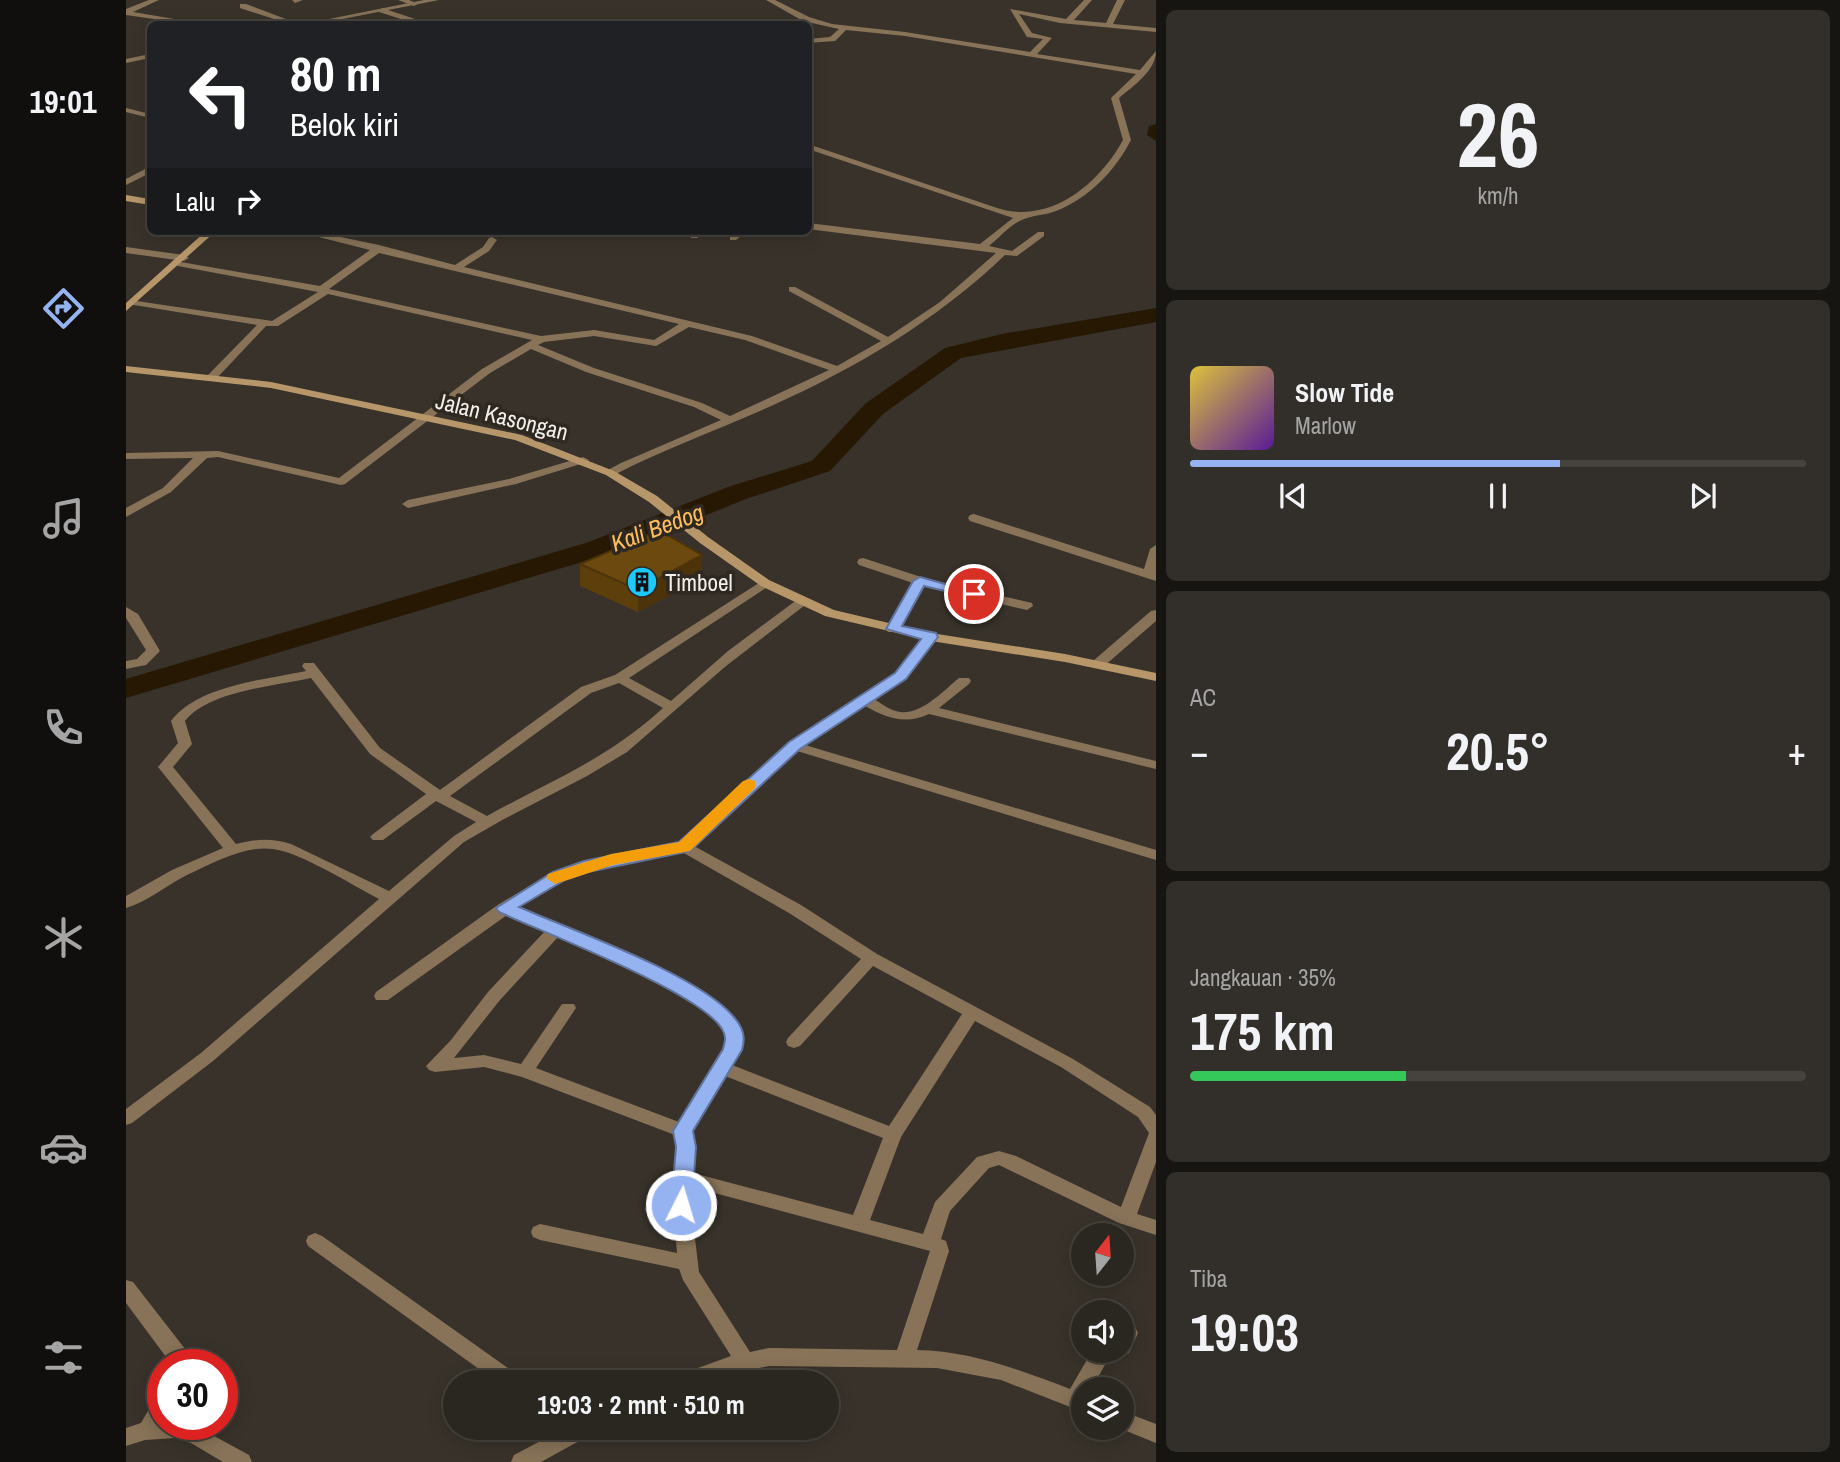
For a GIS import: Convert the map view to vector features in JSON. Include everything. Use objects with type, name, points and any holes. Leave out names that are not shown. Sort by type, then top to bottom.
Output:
[{"type":"main road","points":[[126,198],[147,202]]},
{"type":"main road","points":[[130,305],[207,235]]},
{"type":"main road","name":"Jalan Kasongan","points":[[126,369],[212,377],[297,390],[518,437],[583,460],[610,473],[653,499],[704,541],[765,583],[830,613],[931,637],[1098,664],[1156,677]]},
{"type":"street","points":[[126,13],[155,0]]},
{"type":"street","points":[[402,0],[414,4]]},
{"type":"street","points":[[324,21],[435,0]]},
{"type":"street","points":[[770,0],[806,19],[844,28],[905,34],[1142,73]]},
{"type":"street","points":[[1069,21],[1088,0]]},
{"type":"street","points":[[1110,23],[1121,0]]},
{"type":"street","points":[[243,6],[286,21]]},
{"type":"street","points":[[382,10],[413,21]]},
{"type":"street","points":[[1031,56],[1048,38],[1030,35],[1013,11],[1069,21],[1110,23],[1156,30]]},
{"type":"street","points":[[126,13],[180,21]]},
{"type":"street","points":[[812,41],[832,39],[844,28]]},
{"type":"street","points":[[984,245],[1021,216],[1043,212],[1076,198],[1104,173],[1127,140],[1115,99],[1142,73],[1156,53]]},
{"type":"street","points":[[126,61],[147,57]]},
{"type":"street","points":[[126,110],[147,115]]},
{"type":"street","points":[[812,147],[1021,216]]},
{"type":"street","points":[[126,182],[147,172]]},
{"type":"street","points":[[812,227],[869,236],[984,245],[1014,254],[1041,234]]},
{"type":"street","points":[[324,235],[748,338],[836,369]]},
{"type":"street","points":[[458,267],[486,249],[492,240]]},
{"type":"street","points":[[130,305],[274,324],[379,248]]},
{"type":"street","points":[[126,250],[324,290],[541,339],[594,333],[656,343],[688,323]]},
{"type":"street","points":[[610,473],[640,457],[731,420],[836,369],[924,320],[1003,251]]},
{"type":"street","points":[[792,289],[886,340]]},
{"type":"street","points":[[212,377],[264,323]]},
{"type":"street","points":[[126,456],[205,453],[341,482],[486,371],[541,339]]},
{"type":"street","points":[[530,345],[590,370],[698,405],[731,420]]},
{"type":"street","points":[[126,513],[167,490],[205,453]]},
{"type":"street","points":[[408,504],[512,482],[583,460]]},
{"type":"street","points":[[974,518],[1153,576],[1156,549]]},
{"type":"street","points":[[863,562],[920,581],[1027,606]]},
{"type":"street","points":[[893,629],[920,581]]},
{"type":"street","points":[[378,836],[586,690],[620,678],[765,583]]},
{"type":"street","points":[[126,1118],[207,1057],[449,847],[485,821],[590,771],[651,728],[712,671],[803,602]]},
{"type":"street","points":[[126,611],[153,651],[141,662],[126,665]]},
{"type":"street","points":[[1098,664],[1156,614]]},
{"type":"street","points":[[382,996],[505,908],[559,876],[584,867],[684,847],[794,746],[901,676],[931,637]]},
{"type":"street","points":[[233,850],[165,767],[186,744],[178,721],[181,713],[202,701],[311,670],[375,751],[438,796],[485,821]]},
{"type":"street","points":[[620,678],[672,707]]},
{"type":"street","points":[[865,700],[899,716],[927,709],[964,681]]},
{"type":"street","points":[[927,709],[1156,765]]},
{"type":"street","points":[[794,746],[1156,855]]},
{"type":"street","points":[[126,903],[160,882],[233,850],[262,844],[284,847],[391,899]]},
{"type":"street","points":[[684,847],[795,909],[871,958],[973,1011],[1111,1091],[1144,1112],[1156,1128]]},
{"type":"street","points":[[505,908],[672,982],[726,1020],[736,1038],[722,1068],[683,1131],[686,1147],[682,1232],[690,1274],[745,1361]]},
{"type":"street","points":[[556,929],[494,996],[452,1050],[435,1066],[484,1061],[525,1070],[683,1131]]},
{"type":"street","points":[[794,1042],[871,958]]},
{"type":"street","points":[[525,1070],[568,1008]]},
{"type":"street","points":[[859,1223],[893,1135],[973,1011]]},
{"type":"street","points":[[722,1068],[893,1135]]},
{"type":"street","points":[[1126,1219],[1156,1138]]},
{"type":"street","points":[[930,1242],[942,1207],[984,1162],[991,1159],[1010,1161],[1126,1219],[1156,1228]]},
{"type":"street","points":[[684,1178],[939,1246],[940,1251],[904,1358]]},
{"type":"street","points":[[540,1232],[687,1263]]},
{"type":"street","points":[[316,1241],[495,1370]]},
{"type":"street","points":[[126,1288],[173,1349]]},
{"type":"street","points":[[718,1370],[745,1361],[794,1356],[937,1359],[991,1369],[1071,1398]]},
{"type":"street","points":[[1134,1425],[1156,1434]]},
{"type":"street","points":[[126,1437],[147,1430]]},
{"type":"street","points":[[203,1440],[242,1462]]},
{"type":"street","points":[[521,1462],[560,1440]]},
{"type":"building","points":[[659,530],[702,555],[638,590],[580,564]]},
{"type":"waterway","name":"Kali Bedog","points":[[1156,130],[1156,135]]},
{"type":"waterway","name":"Kali Bedog","points":[[126,689],[599,548],[737,493],[821,466],[874,409],[953,353],[1002,341],[1156,315]]},
{"type":"slow traffic","points":[[555,878],[611,860],[684,847],[749,785]]},
{"type":"place","name":"Timboel","points":[[642,582]]},
{"type":"route","points":[[681,1205],[686,1147],[683,1131],[732,1050],[736,1038],[733,1030],[726,1020],[702,1000],[672,982],[505,908],[531,890],[584,867],[684,847],[749,784],[794,746],[901,676],[931,637],[893,629],[920,581],[974,594]]}]
